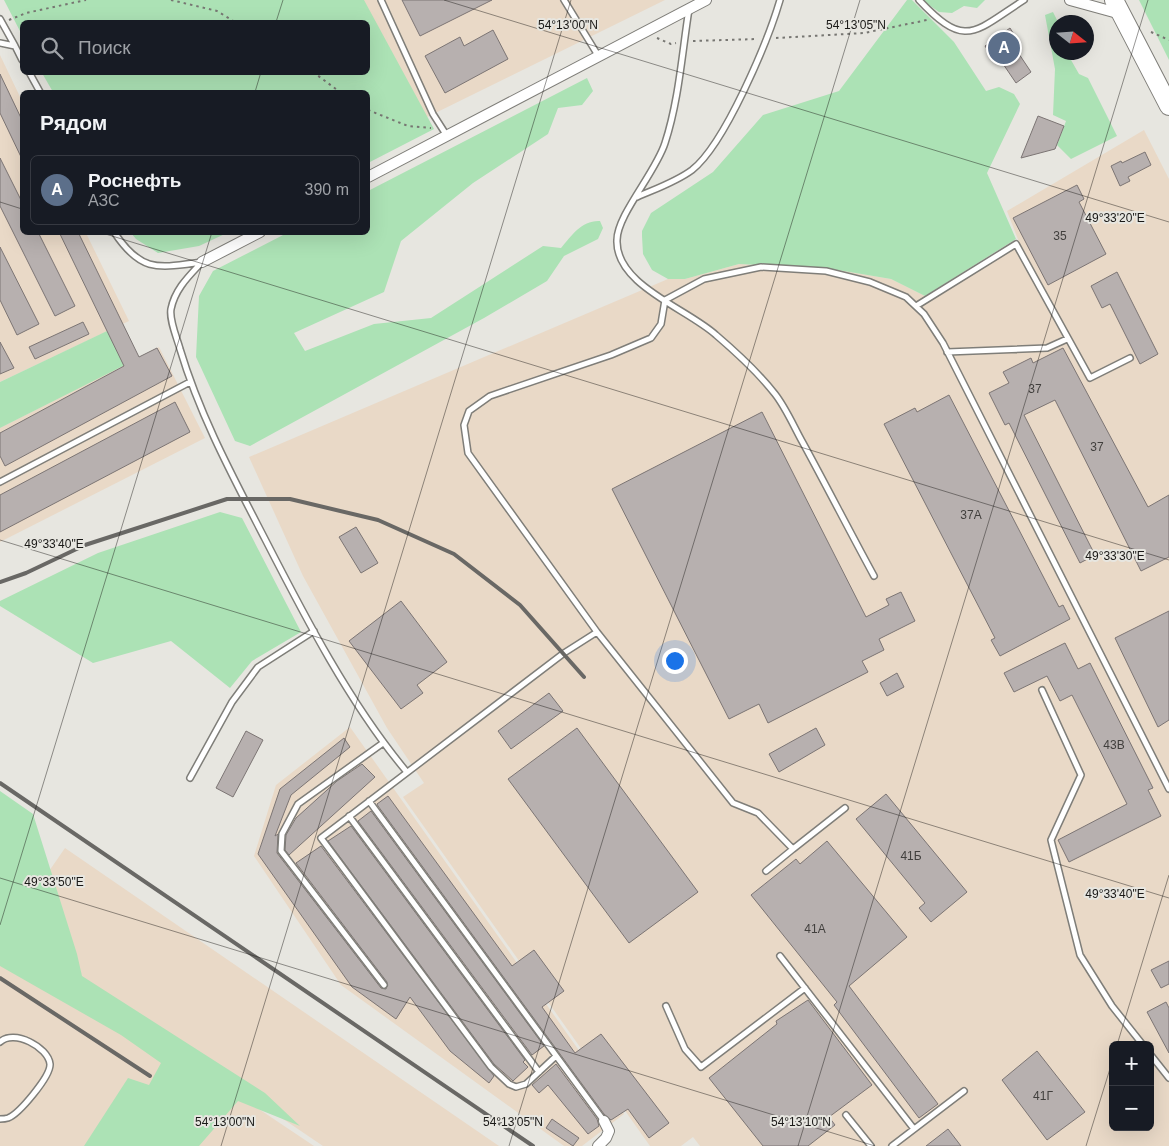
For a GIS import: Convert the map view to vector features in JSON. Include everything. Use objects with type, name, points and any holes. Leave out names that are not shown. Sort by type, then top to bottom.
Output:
[{"type":"highway","points":[[1118,7],[1169,106]]},
{"type":"street","points":[[370,176],[445,132],[599,58],[706,0]]},
{"type":"street","points":[[1070,0],[1118,7]]},
{"type":"street","points":[[202,262],[254,235]]},
{"type":"street","points":[[598,1146],[606,1138],[609,1131],[604,1121]]},
{"type":"lane","points":[[381,0],[433,114],[445,132]]},
{"type":"lane","points":[[564,0],[599,58]]},
{"type":"lane","points":[[636,198],[681,178],[694,169],[704,157],[720,134],[767,38],[780,0]]},
{"type":"lane","points":[[919,0],[937,18],[956,31],[975,31],[1024,0]]},
{"type":"lane","points":[[689,9],[665,144],[654,169],[620,225],[616,240],[619,254],[624,266],[642,284],[714,333],[747,363],[776,395],[874,576]]},
{"type":"lane","points":[[1,21],[20,56]]},
{"type":"lane","points":[[0,43],[15,46]]},
{"type":"lane","points":[[31,75],[39,90]]},
{"type":"lane","points":[[116,235],[137,261],[165,267],[202,262]]},
{"type":"lane","points":[[916,306],[1016,244],[1090,378],[1130,358]]},
{"type":"lane","points":[[202,262],[182,283],[171,310],[190,382],[209,430],[314,631],[383,743],[406,771]]},
{"type":"lane","points":[[665,300],[704,279],[761,267],[826,271],[889,288],[906,297],[916,306],[924,314],[947,352],[1169,789]]},
{"type":"lane","points":[[665,300],[661,324],[651,338],[611,355],[490,396],[469,411],[464,425],[468,453],[597,632],[733,803],[758,813],[793,849]]},
{"type":"lane","points":[[947,352],[1047,348],[1067,339]]},
{"type":"lane","points":[[0,482],[190,382]]},
{"type":"lane","points":[[190,778],[232,702],[258,667],[314,631]]},
{"type":"lane","points":[[556,1056],[526,1084],[516,1087],[509,1084],[491,1067],[320,838],[564,653],[597,632]]},
{"type":"lane","points":[[1042,690],[1082,776],[1051,840],[1080,955],[1112,1006],[1140,1041]]},
{"type":"lane","points":[[383,743],[298,804],[282,834],[281,850],[384,985]]},
{"type":"lane","points":[[368,801],[604,1121]]},
{"type":"lane","points":[[766,871],[845,808]]},
{"type":"lane","points":[[349,816],[539,1072]]},
{"type":"lane","points":[[780,956],[914,1128]]},
{"type":"lane","points":[[666,1006],[685,1049],[701,1067],[805,988]]},
{"type":"lane","points":[[0,1042],[11,1038],[28,1041],[42,1051],[50,1062],[49,1069],[31,1098],[8,1118],[0,1119]]},
{"type":"lane","points":[[1154,1059],[1169,1078]]},
{"type":"lane","points":[[892,1146],[964,1091]]},
{"type":"lane","points":[[846,1115],[871,1146]]},
{"type":"path","points":[[1,21],[26,13],[86,0]]},
{"type":"path","points":[[170,0],[217,11],[232,20]]},
{"type":"path","points":[[646,32],[671,44],[864,33],[937,18]]},
{"type":"path","points":[[1151,32],[1169,40]]},
{"type":"path","points":[[317,75],[337,90]]},
{"type":"path","points":[[370,111],[408,126],[445,132]]},
{"type":"shaded area","points":[[347,0],[665,0],[415,123],[370,26],[370,20],[366,20]]},
{"type":"shaded area","points":[[0,55],[20,97],[20,235],[87,235],[129,321],[0,382]]},
{"type":"shaded area","points":[[1144,130],[1169,179],[1169,1146],[700,1146],[693,1137],[681,1146],[650,1146],[403,797],[424,783],[387,728],[303,576],[249,457],[668,279],[685,279],[739,264],[833,269],[891,279],[925,296],[1019,242],[1007,211]]},
{"type":"shaded area","points":[[159,347],[205,438],[0,542],[0,428]]},
{"type":"shaded area","points":[[350,727],[624,1114],[582,1146],[564,1146],[341,985],[254,856],[276,785]]},
{"type":"shaded area","points":[[65,848],[499,1146],[323,1146],[7,932]]},
{"type":"shaded area","points":[[0,936],[314,1146],[0,1146]]},
{"type":"green space","points":[[4,0],[364,0],[434,129],[370,162],[370,90],[52,90],[43,75],[370,75],[370,20],[20,20],[20,31]]},
{"type":"green space","points":[[907,0],[912,0],[954,42],[986,91],[999,87],[1014,94],[1020,104],[987,173],[1016,239],[925,296],[891,279],[832,269],[739,264],[685,279],[668,279],[652,270],[643,254],[642,236],[642,231],[651,213],[713,172],[763,115],[839,91]]},
{"type":"green space","points":[[922,0],[985,0],[977,8],[964,6],[952,13],[939,12]]},
{"type":"green space","points":[[1139,0],[1169,0],[1169,60]]},
{"type":"green space","points":[[1053,12],[1054,15],[1049,15],[1049,37],[1045,15]]},
{"type":"green space","points":[[1053,60],[1071,60],[1079,74],[1088,78],[1117,136],[1071,159],[1057,145],[1066,121],[1053,115],[1055,69]]},
{"type":"green space","points":[[587,78],[593,91],[582,105],[558,108],[548,134],[473,183],[401,241],[384,292],[294,333],[305,351],[374,324],[431,318],[543,246],[561,248],[578,229],[588,223],[600,221],[603,228],[598,239],[564,256],[547,281],[484,318],[250,446],[235,441],[196,357],[199,296],[213,271],[283,235],[370,235],[370,190]]},
{"type":"green space","points":[[133,235],[223,235],[199,246],[158,253]]},
{"type":"green space","points":[[107,331],[125,365],[0,428],[0,382]]},
{"type":"green space","points":[[220,512],[242,518],[301,632],[252,661],[230,688],[171,641],[93,663],[0,606],[0,601],[98,553]]},
{"type":"green space","points":[[0,791],[33,814],[77,954],[82,976],[265,1093],[300,1126],[238,1101],[199,1146],[84,1146],[128,1078],[149,1085],[161,1063],[121,1035],[0,966]]},
{"type":"building","points":[[402,0],[492,0],[420,36]]},
{"type":"building","points":[[1010,28],[1018,41],[1013,45],[1031,72],[1016,83],[997,55],[993,58],[985,46]]},
{"type":"building","points":[[493,30],[508,59],[445,93],[425,56],[460,37],[464,46]]},
{"type":"building","points":[[0,74],[20,116],[20,155],[0,113]]},
{"type":"building","points":[[1038,116],[1064,126],[1055,149],[1021,158]]},
{"type":"building","points":[[1145,152],[1151,165],[1128,177],[1130,181],[1120,186],[1111,166]]},
{"type":"building","points":[[0,158],[20,198],[20,235],[40,235],[75,306],[55,316],[0,206]]},
{"type":"building","points":[[1077,185],[1084,199],[1079,202],[1106,254],[1048,285],[1013,218]]},
{"type":"building","points":[[60,235],[79,235],[139,357],[157,348],[172,376],[5,466],[0,456],[0,433],[124,366]]},
{"type":"building","points":[[0,247],[39,324],[17,335],[0,300]]},
{"type":"building","points":[[1117,272],[1158,354],[1140,364],[1110,304],[1102,308],[1091,286]]},
{"type":"building","points":[[83,322],[89,334],[35,359],[29,347]]},
{"type":"building","points":[[0,342],[14,368],[0,374]]},
{"type":"building","points":[[1063,348],[1148,507],[1169,495],[1169,557],[1141,571],[1055,400],[1024,415],[1095,555],[1080,563],[1009,423],[1005,425],[989,393],[1009,383],[1003,372],[1031,358],[1033,363]]},
{"type":"building","points":[[949,395],[1059,607],[1063,605],[1070,619],[1000,656],[991,640],[995,638],[884,424],[915,408],[917,412]]},
{"type":"building","points":[[175,402],[190,432],[0,532],[0,495]]},
{"type":"building","points":[[762,412],[866,617],[889,605],[886,599],[901,592],[915,621],[879,639],[884,650],[862,661],[868,672],[768,723],[759,704],[729,719],[612,489]]},
{"type":"building","points":[[356,527],[378,563],[361,573],[339,537]]},
{"type":"building","points":[[401,601],[447,662],[417,685],[423,693],[401,709],[349,641]]},
{"type":"building","points":[[1169,611],[1169,720],[1158,727],[1115,638]]},
{"type":"building","points":[[1065,643],[1078,669],[1090,663],[1153,788],[1148,790],[1161,816],[1069,862],[1058,840],[1127,804],[1072,695],[1060,701],[1047,676],[1014,692],[1004,673]]},
{"type":"building","points":[[897,673],[904,687],[887,696],[880,683]]},
{"type":"building","points":[[549,693],[563,711],[511,749],[498,731]]},
{"type":"building","points":[[577,728],[698,892],[629,943],[508,779]]},
{"type":"building","points":[[816,728],[825,745],[779,772],[769,754]]},
{"type":"building","points":[[246,731],[263,740],[233,797],[216,788]]},
{"type":"building","points":[[344,738],[350,747],[291,795],[275,836],[278,834],[277,853],[381,988],[386,989],[387,982],[296,863],[321,846],[494,1076],[489,1083],[450,1051],[410,997],[396,1019],[352,987],[258,854],[280,789]]},
{"type":"building","points":[[362,764],[375,777],[289,855],[285,850],[286,835],[296,818],[337,781]]},
{"type":"building","points":[[886,794],[967,892],[931,922],[919,908],[925,903],[856,819]]},
{"type":"building","points":[[388,796],[512,966],[534,950],[564,991],[542,1007],[575,1053],[601,1034],[669,1123],[649,1138],[628,1109],[611,1120],[604,1114],[378,806],[377,804]]},
{"type":"building","points":[[371,811],[544,1046],[532,1055],[358,821]]},
{"type":"building","points":[[351,826],[525,1060],[523,1062],[528,1067],[513,1081],[494,1064],[328,841]]},
{"type":"building","points":[[827,841],[907,937],[849,986],[938,1104],[919,1118],[834,1005],[837,1002],[751,895],[796,859],[800,864]]},
{"type":"building","points":[[1169,961],[1169,984],[1161,988],[1151,970]]},
{"type":"building","points":[[808,1000],[872,1085],[829,1117],[835,1125],[808,1146],[763,1146],[709,1078],[777,1024],[776,1021]]},
{"type":"building","points":[[1166,1002],[1169,1008],[1169,1053],[1147,1012]]},
{"type":"building","points":[[1037,1051],[1085,1112],[1047,1140],[1002,1080]]},
{"type":"building","points":[[556,1064],[597,1119],[599,1126],[588,1134],[548,1085],[539,1093],[532,1085]]},
{"type":"building","points":[[552,1119],[579,1138],[573,1146],[546,1128]]},
{"type":"building","points":[[948,1129],[961,1146],[926,1146]]},
{"type":"railway","points":[[0,582],[26,573],[85,545],[227,499],[290,499],[378,520],[454,554],[520,605],[584,677]]},
{"type":"railway","points":[[0,783],[533,1146]]},
{"type":"railway","points":[[0,978],[150,1076]]},
{"type":"place","name":"Роснефть","points":[[1004,48]]}]
